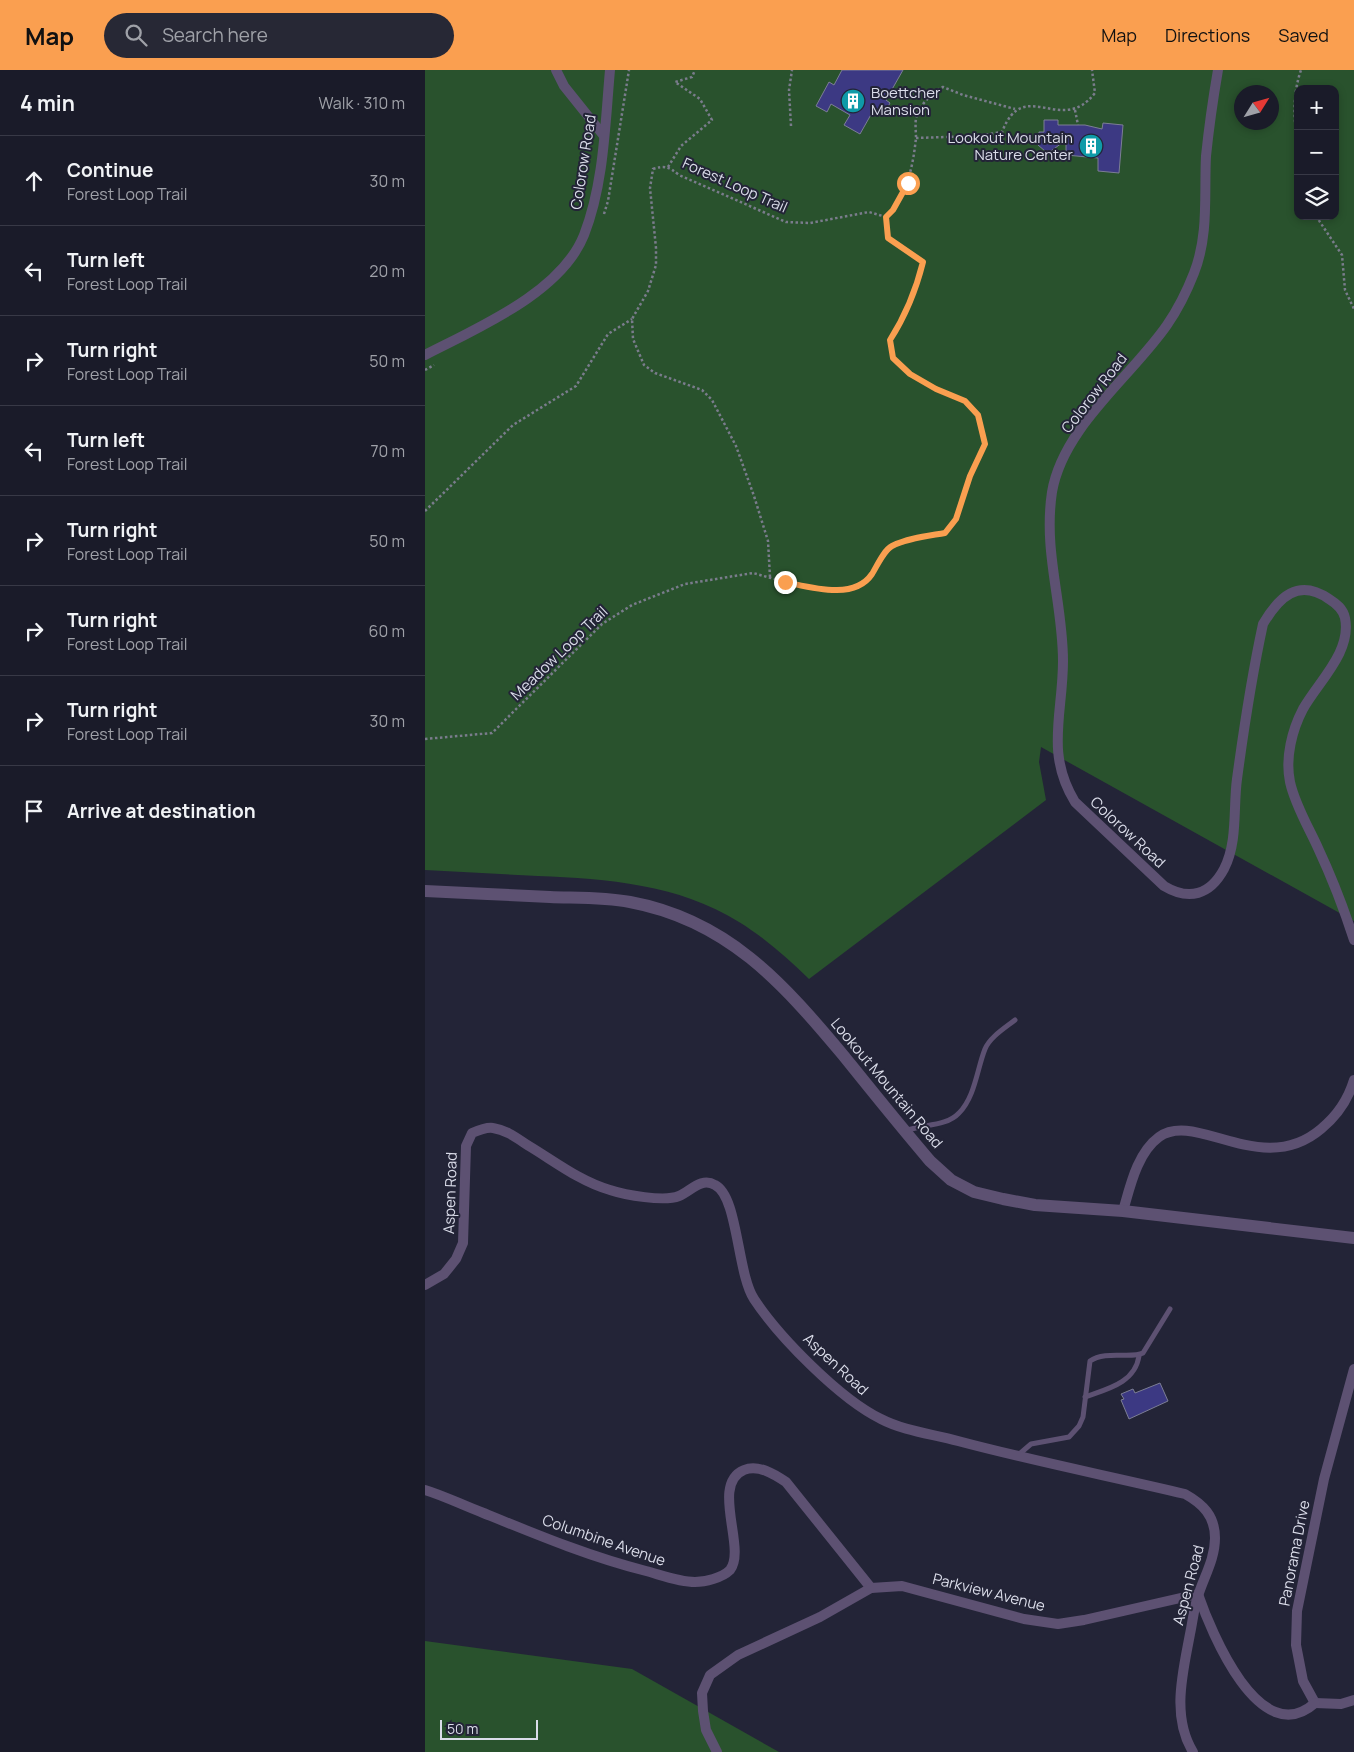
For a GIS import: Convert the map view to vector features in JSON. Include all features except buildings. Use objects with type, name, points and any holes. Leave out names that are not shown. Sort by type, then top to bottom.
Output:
[{"type":"street","points":[[556,70],[564,86],[604,136]]},
{"type":"street","name":"Colorow Road","points":[[425,355],[527,298],[554,277],[569,259],[583,237],[595,200],[604,136],[610,70]]},
{"type":"street","name":"Colorow Road","points":[[1218,70],[1206,157],[1205,232],[1195,271],[1168,324],[1085,423],[1062,461],[1052,491],[1048,535],[1063,649],[1063,687],[1056,739],[1059,766],[1067,790],[1075,802],[1164,886],[1181,895],[1189,896],[1204,890],[1220,875],[1231,850],[1237,781],[1263,624],[1273,606],[1285,596],[1302,589],[1321,593],[1339,605],[1345,617],[1346,634],[1333,665],[1304,709],[1295,728],[1289,755],[1290,782],[1343,906],[1354,940]]},
{"type":"street","name":"Lookout Mountain Road","points":[[425,891],[629,902],[659,909],[711,930],[738,947],[775,978],[805,1009],[937,1167],[951,1180],[974,1192],[1035,1205],[1123,1211],[1354,1238]]},
{"type":"street","points":[[1123,1211],[1130,1185],[1144,1153],[1159,1137],[1175,1130],[1194,1132],[1248,1147],[1272,1149],[1292,1145],[1314,1135],[1333,1119],[1349,1094],[1354,1080]]},
{"type":"street","name":"Aspen Road","points":[[425,1285],[444,1274],[456,1259],[463,1243],[467,1146],[472,1133],[479,1130],[492,1127],[506,1132],[579,1177],[609,1190],[657,1198],[679,1196],[704,1182],[714,1184],[723,1190],[729,1201],[742,1271],[753,1297],[769,1319],[809,1363],[863,1410],[884,1421],[1016,1456],[1185,1494],[1201,1503],[1212,1522],[1215,1538],[1212,1558],[1198,1594],[1181,1679],[1180,1699],[1187,1742],[1193,1752]]},
{"type":"street","name":"Panorama Drive","points":[[1315,1703],[1303,1682],[1296,1645],[1297,1611],[1324,1480],[1354,1368]]},
{"type":"street","name":"Columbine Avenue","points":[[425,1490],[626,1566],[694,1582],[722,1576],[731,1569],[733,1558],[729,1519],[731,1482],[737,1474],[746,1469],[758,1469],[772,1473],[786,1482],[871,1588]]},
{"type":"street","name":"Parkview Avenue","points":[[717,1752],[706,1730],[703,1711],[702,1693],[710,1675],[738,1655],[819,1618],[871,1588],[902,1586],[1024,1619],[1058,1624],[1084,1620],[1198,1594]]},
{"type":"street","points":[[1198,1594],[1212,1634],[1233,1675],[1250,1698],[1273,1716],[1292,1719],[1306,1713],[1315,1703],[1341,1704],[1354,1700]]},
{"type":"lane","points":[[905,1131],[916,1126],[943,1122],[959,1113],[975,1083],[985,1048],[992,1038],[1015,1020]]},
{"type":"lane","points":[[1085,1397],[1123,1381],[1135,1370],[1139,1356],[1143,1353],[1170,1309]]},
{"type":"lane","points":[[1016,1456],[1031,1444],[1069,1437],[1079,1426],[1083,1417],[1090,1361],[1095,1357],[1103,1356],[1127,1354],[1139,1356]]},
{"type":"path","points":[[603,218],[610,191],[629,70]]},
{"type":"path","points":[[669,167],[681,146],[712,120],[700,99],[675,82],[692,77],[695,70]]},
{"type":"path","points":[[791,126],[789,90],[792,70]]},
{"type":"path","points":[[633,319],[633,339],[644,365],[655,373],[702,390],[712,400],[719,413],[736,446],[768,541],[770,577],[827,591],[848,590],[869,578],[891,547],[918,538],[945,533],[956,519],[970,476],[985,444],[978,415],[965,401],[936,389],[910,374],[893,358],[890,340],[902,322],[915,292],[923,262],[888,238],[886,217],[893,210],[908,183],[916,138],[916,117],[932,92],[943,87],[963,95],[1015,110],[1029,106],[1056,110],[1075,110],[1087,103],[1095,93],[1092,70]]},
{"type":"path","points":[[1295,130],[1294,121],[1296,85],[1301,70]]},
{"type":"path","points":[[916,138],[977,136],[1002,132],[1008,118],[1015,110]]},
{"type":"path","points":[[1075,110],[1078,125]]},
{"type":"path","name":"Forest Loop Trail","points":[[633,319],[648,291],[656,265],[655,230],[649,188],[653,170],[664,166],[669,167],[679,175],[786,222],[810,223],[869,212],[886,217]]},
{"type":"path","points":[[1319,220],[1343,255],[1345,290],[1354,309]]},
{"type":"path","points":[[425,511],[513,425],[575,386],[608,334],[633,319]]},
{"type":"path","points":[[425,370],[441,361]]},
{"type":"path","name":"Meadow Loop Trail","points":[[425,740],[479,736],[492,733],[602,624],[632,605],[695,582],[744,573],[770,577]]},
{"type":"green space","points":[[425,70],[1354,70],[1354,921],[1041,747],[1039,762],[1046,800],[809,979],[758,935],[739,922],[716,909],[692,899],[642,886],[564,877],[425,870]]},
{"type":"green space","points":[[425,1641],[632,1669],[779,1752],[425,1752]]},
{"type":"place","name":"Boettcher Mansion","points":[[853,101]]},
{"type":"place","name":"Lookout Mountain Nature Center","points":[[1091,146]]},
{"type":"route","points":[[785,582],[827,591],[848,590],[869,578],[891,547],[918,538],[945,533],[956,519],[970,476],[985,444],[978,415],[965,401],[936,389],[910,374],[893,358],[890,340],[902,322],[915,292],[923,262],[888,238],[886,217],[893,210],[908,183]]}]
